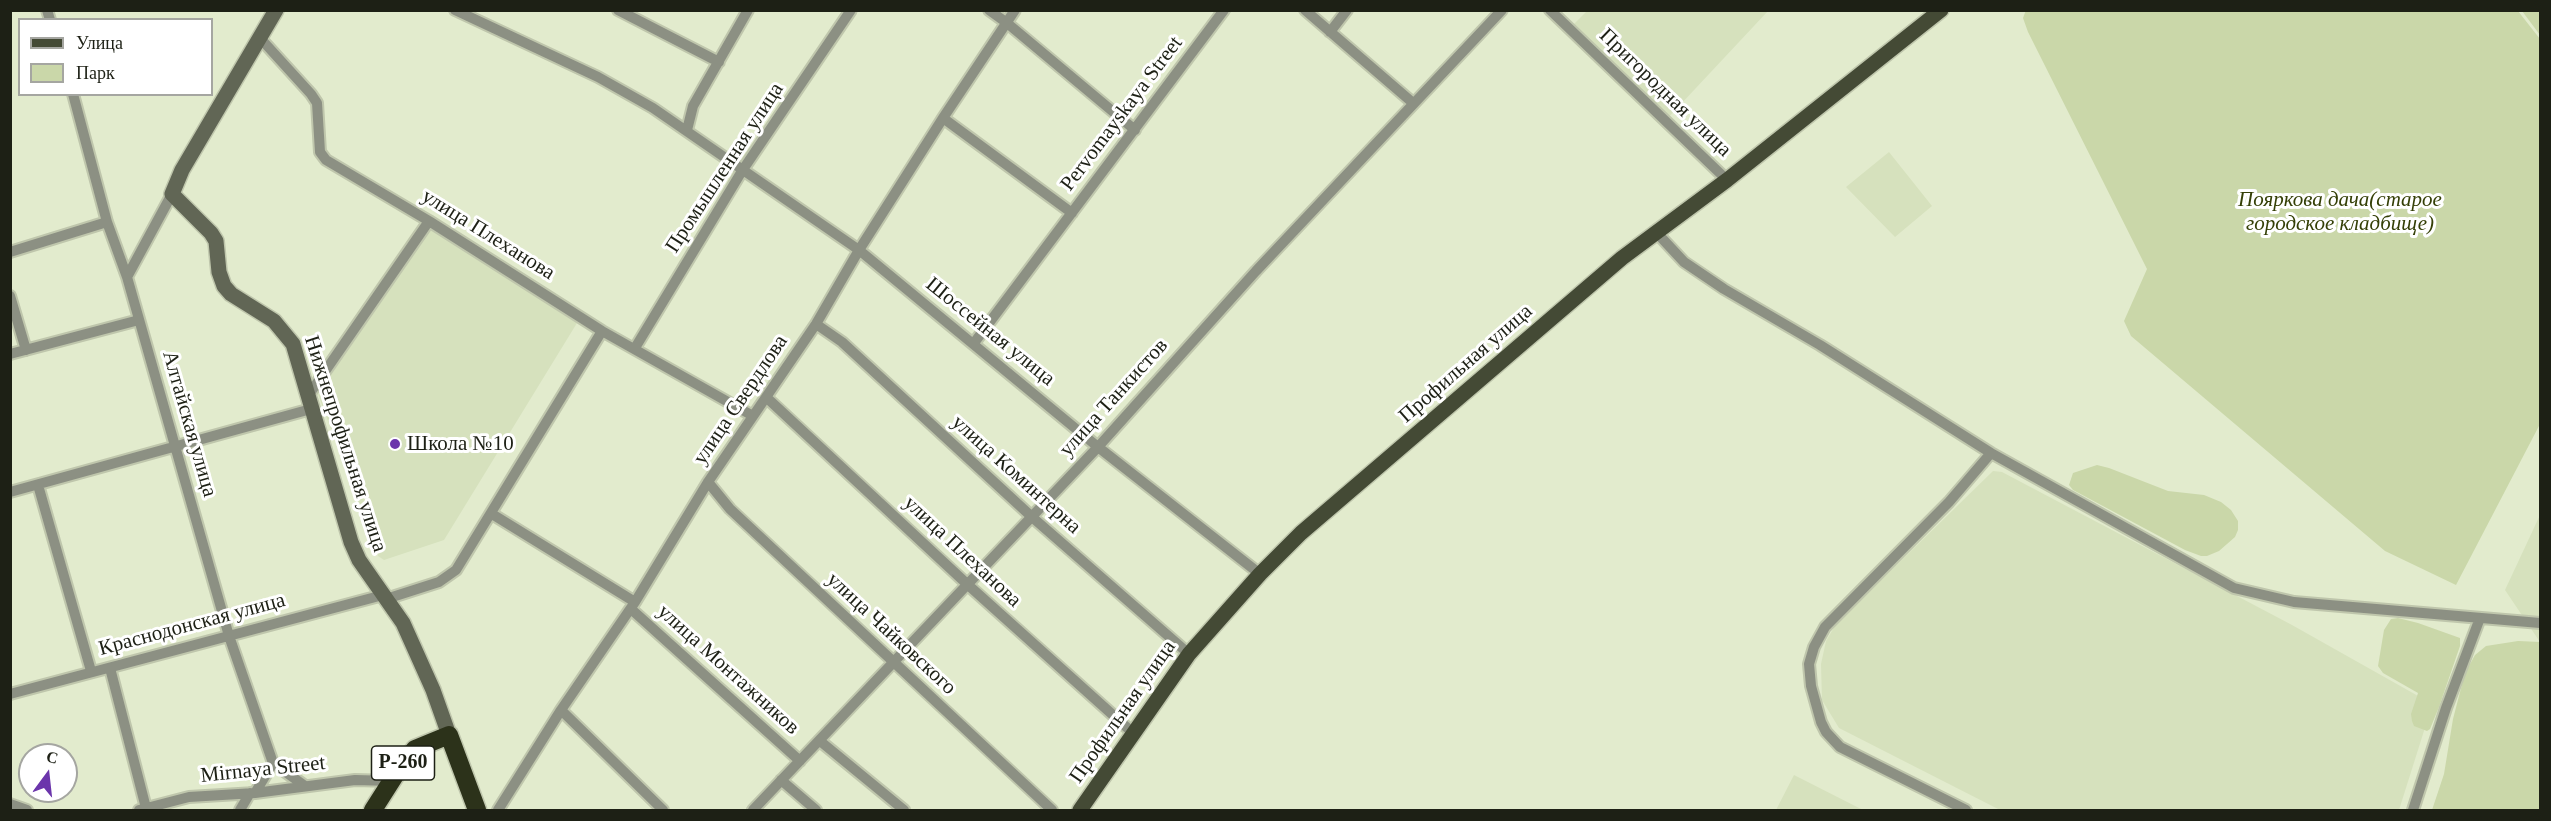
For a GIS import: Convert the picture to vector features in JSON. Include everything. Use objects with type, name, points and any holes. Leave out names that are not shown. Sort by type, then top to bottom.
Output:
[{"type":"highway","name":"Р-260","points":[[373,810],[415,749],[450,735],[477,810]]},
{"type":"main road","name":"Профильная улица","points":[[1080,810],[1189,654],[1260,574],[1301,533],[1622,258],[1727,180],[1941,10]]},
{"type":"street","points":[[127,277],[172,194],[182,170],[276,10]]},
{"type":"street","name":"Шоссейная улица","points":[[455,10],[614,86],[687,130],[742,171],[859,250],[1098,447],[1260,574]]},
{"type":"street","points":[[618,10],[719,62]]},
{"type":"street","points":[[687,130],[693,106],[748,10]]},
{"type":"street","name":"Промышленная улица","points":[[635,348],[742,171],[851,10]]},
{"type":"street","points":[[989,10],[1134,130]]},
{"type":"street","name":"улица Свердлова","points":[[498,810],[561,710],[633,606],[708,482],[816,324],[859,250],[1015,10]]},
{"type":"street","name":"Pervomayskaya Street","points":[[974,343],[1224,10]]},
{"type":"street","points":[[1305,10],[1413,103]]},
{"type":"street","points":[[1330,32],[1347,10]]},
{"type":"street","name":"улица Танкистов","points":[[753,810],[1098,447],[1256,271],[1502,10]]},
{"type":"street","name":"Пригородная улица","points":[[1550,10],[1727,180]]},
{"type":"street","name":"улица Плеханова","points":[[261,39],[317,103],[320,152],[326,160],[429,220],[602,331],[753,416]]},
{"type":"street","name":"Алтайская улица","points":[[74,96],[107,222],[127,277],[229,636],[273,763]]},
{"type":"street","name":"Pervomayskaya Street","points":[[943,118],[1072,213]]},
{"type":"street","name":"Нижнепрофильная улица","points":[[172,194],[211,233],[216,241],[219,272],[224,286],[231,294],[274,321],[284,330],[298,358],[351,542],[359,560],[403,623],[450,735]]},
{"type":"street","points":[[10,492],[175,448],[310,403],[429,220]]},
{"type":"street","points":[[10,252],[107,222]]},
{"type":"street","points":[[1657,233],[1684,262],[1724,289],[1820,345],[1991,453],[2234,588],[2294,602],[2541,623]]},
{"type":"street","points":[[10,296],[26,350]]},
{"type":"street","points":[[10,354],[139,320]]},
{"type":"street","name":"улица Коминтерна","points":[[816,324],[842,342],[1032,517],[1189,654]]},
{"type":"street","points":[[385,597],[439,582],[456,570],[602,331]]},
{"type":"street","name":"улица Плеханова","points":[[766,397],[967,584],[1133,733]]},
{"type":"street","points":[[1966,810],[1840,747],[1826,732],[1818,714],[1811,686],[1809,664],[1814,647],[1825,627],[1942,510],[1991,453]]},
{"type":"street","name":"улица Чайковского","points":[[708,482],[730,509],[1052,810]]},
{"type":"street","points":[[38,484],[92,671]]},
{"type":"street","name":"улица Монтажников","points":[[492,514],[633,606],[800,761]]},
{"type":"street","name":"Краснодонская улица","points":[[10,694],[385,597]]},
{"type":"street","points":[[2413,810],[2446,708],[2480,618]]},
{"type":"street","points":[[110,668],[143,810]]},
{"type":"street","points":[[561,710],[663,810]]},
{"type":"street","name":"улица Монтажников","points":[[820,741],[904,810]]},
{"type":"street","points":[[240,810],[273,763],[305,786]]},
{"type":"street","name":"Mirnaya Street","points":[[143,810],[189,797],[253,793],[356,780],[392,781]]},
{"type":"street","points":[[782,780],[816,810]]},
{"type":"street","points":[[10,804],[27,810]]},
{"type":"shaded area","points":[[1587,11],[1768,11],[1666,120],[1568,30]]},
{"type":"shaded area","points":[[1889,152],[1932,206],[1895,237],[1846,187]]},
{"type":"shaded area","points":[[428,225],[577,323],[444,540],[384,560],[378,556],[318,394]]},
{"type":"shaded area","points":[[1993,471],[2002,472],[2292,625],[2427,701],[2429,715],[2399,810],[2000,810],[1839,728],[1822,700],[1821,664],[1826,641],[1836,624]]},
{"type":"shaded area","points":[[2540,515],[2540,642],[2505,590]]},
{"type":"shaded area","points":[[1794,775],[1863,810],[1776,810]]},
{"type":"green space","name":"Пояркова дача(старое городское кладбище)","points":[[2026,10],[2518,11],[2540,39],[2540,424],[2456,585],[2385,551],[2131,336],[2124,321],[2147,269],[2028,32],[2023,18]]},
{"type":"green space","points":[[2522,11],[2540,11],[2540,35]]},
{"type":"green space","points":[[2097,465],[2168,491],[2204,495],[2221,502],[2231,510],[2238,521],[2235,537],[2219,551],[2201,556],[2185,550],[2073,490],[2069,485],[2073,473]]},
{"type":"green space","points":[[2398,618],[2460,638],[2460,646],[2439,707],[2427,731],[2414,726],[2412,721],[2411,714],[2418,693],[2383,673],[2378,666],[2384,630],[2391,619]]},
{"type":"green space","points":[[2518,641],[2540,642],[2540,810],[2432,810],[2444,774],[2453,719],[2465,673],[2475,655],[2486,646]]},
{"type":"place","name":"Школа №10","points":[[395,444]]}]
